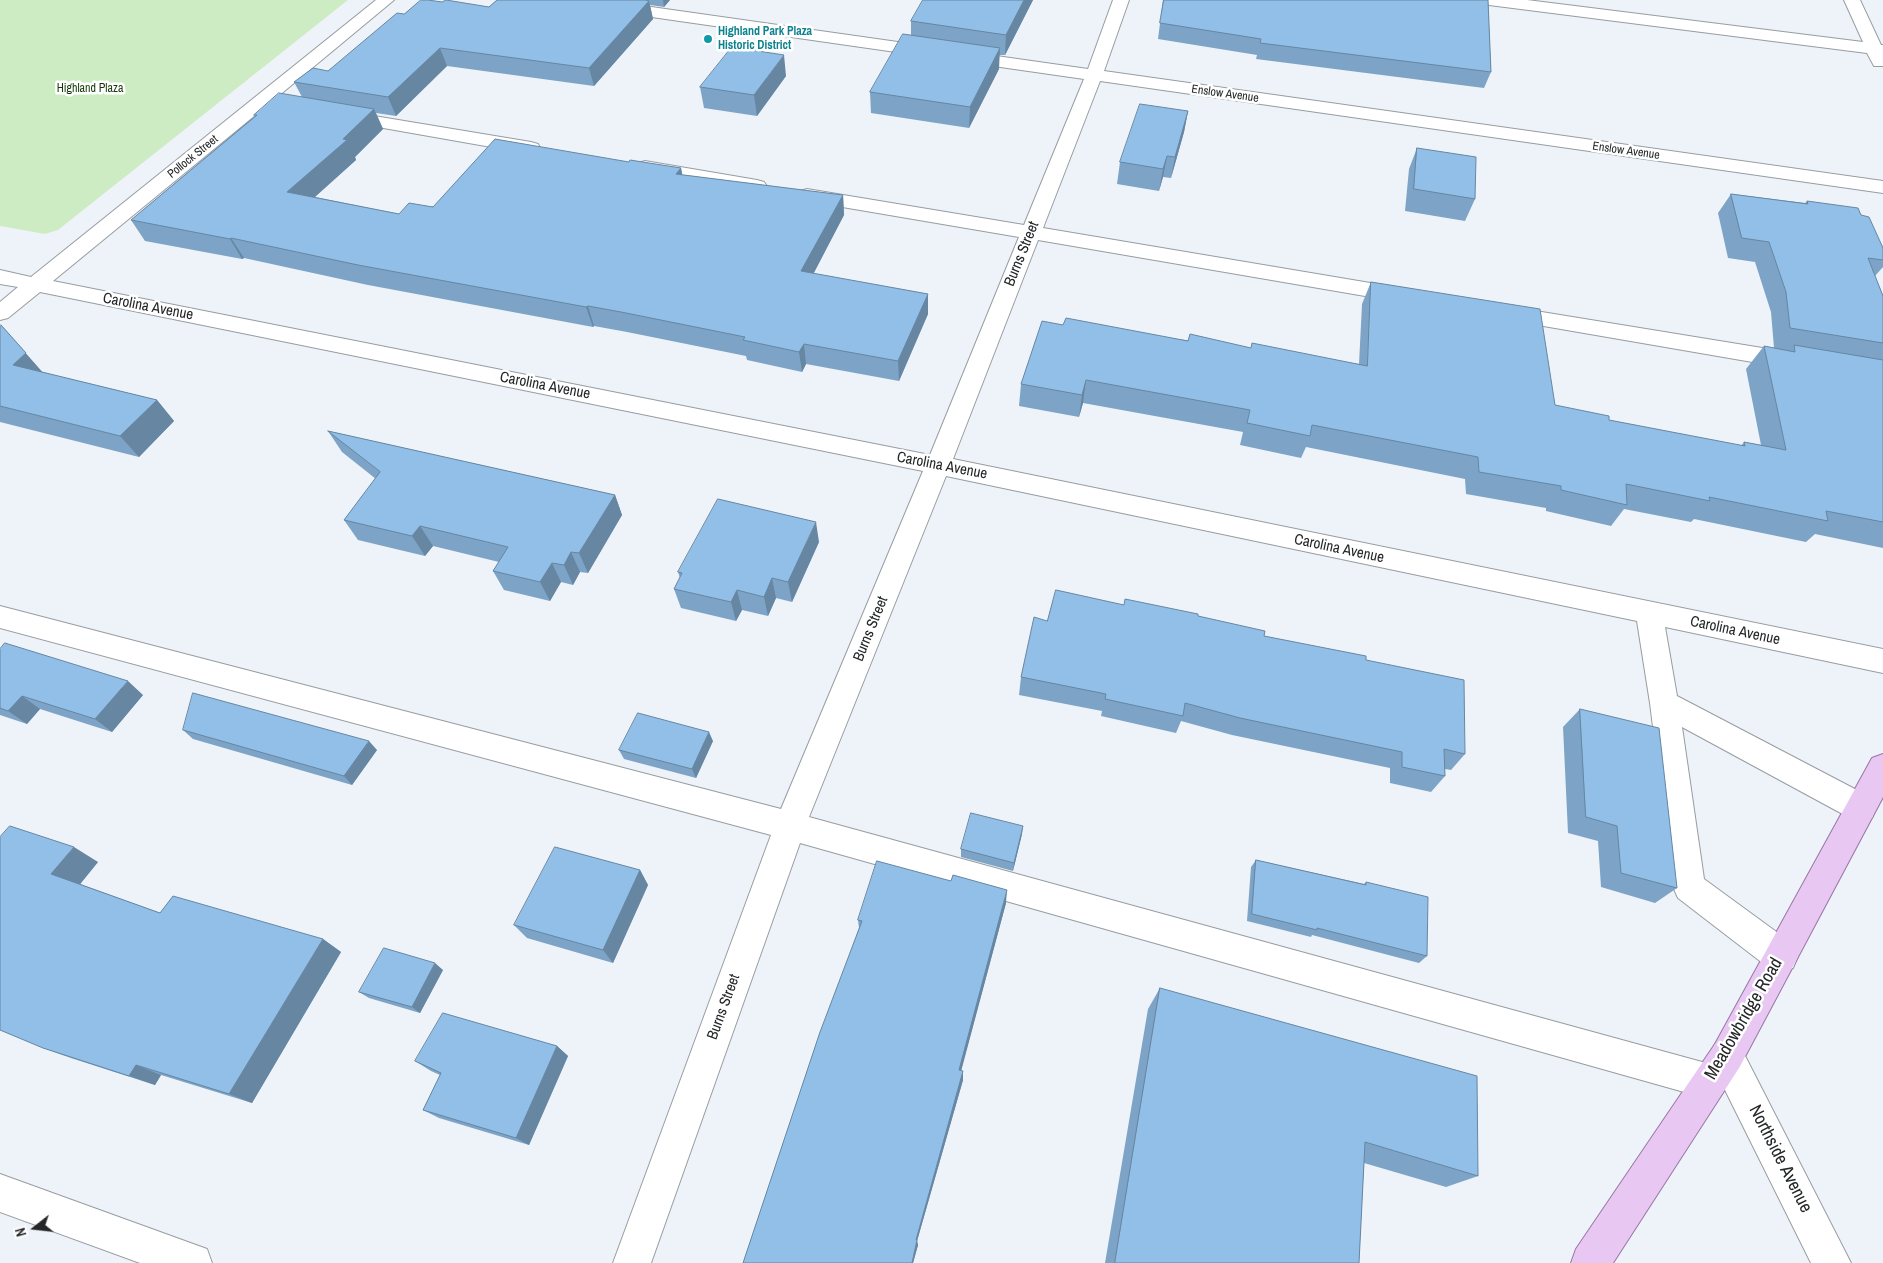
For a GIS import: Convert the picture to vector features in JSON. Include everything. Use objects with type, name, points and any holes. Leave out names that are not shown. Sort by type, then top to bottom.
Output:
[{"type":"main road","name":"Meadowbridge Road","points":[[1590,1263],[1718,1068],[1883,767]]},
{"type":"street","name":"Pollock Street","points":[[0,313],[386,0]]},
{"type":"street","name":"Enslow Avenue","points":[[568,0],[1883,187]]},
{"type":"street","name":"Burns Street","points":[[632,1263],[790,826],[1031,233],[1094,75],[1121,0]]},
{"type":"street","points":[[1489,0],[1879,49]]},
{"type":"street","points":[[1852,0],[1879,49],[1883,68]]},
{"type":"street","points":[[260,101],[554,152]]},
{"type":"street","points":[[622,163],[1422,299]]},
{"type":"street","name":"Carolina Avenue","points":[[0,277],[938,465],[1883,661]]},
{"type":"street","points":[[1481,309],[1814,365]]},
{"type":"street","points":[[1649,613],[1664,703],[1689,887],[1780,956]]},
{"type":"street","points":[[0,617],[790,826],[1718,1068]]},
{"type":"street","points":[[1664,703],[1861,808]]},
{"type":"street","name":"Northside Avenue","points":[[1718,1068],[1832,1263]]},
{"type":"street","points":[[0,1193],[193,1263]]},
{"type":"green space","name":"Highland Plaza","points":[[0,0],[348,0],[58,230],[45,234],[0,226]]},
{"type":"building","points":[[421,0],[442,2],[446,0],[489,7],[497,0],[649,1],[589,68],[440,48],[388,97],[294,82],[313,68],[328,71],[397,13],[404,14]]},
{"type":"building","points":[[923,0],[1024,0],[1006,35],[911,21]]},
{"type":"building","points":[[1164,0],[1488,0],[1491,72],[1260,43],[1261,39],[1160,23]]},
{"type":"building","points":[[903,34],[1000,48],[970,107],[870,92]]},
{"type":"building","points":[[732,47],[784,55],[754,95],[700,87]]},
{"type":"building","points":[[279,93],[374,109],[343,139],[347,140],[287,192],[399,214],[409,203],[433,207],[495,139],[629,162],[630,160],[681,168],[676,174],[843,195],[801,271],[928,294],[898,361],[804,344],[799,352],[743,340],[745,337],[621,312],[358,265],[231,238],[131,220],[257,115],[254,115]]},
{"type":"building","points":[[1140,104],[1188,111],[1175,157],[1167,156],[1163,169],[1120,162]]},
{"type":"building","points":[[1417,148],[1476,157],[1475,199],[1414,189]]},
{"type":"building","points":[[1731,194],[1808,204],[1807,201],[1858,208],[1861,215],[1869,217],[1883,248],[1883,260],[1868,258],[1883,296],[1883,343],[1790,328],[1786,292],[1769,242],[1742,238]]},
{"type":"building","points":[[1371,282],[1540,309],[1555,405],[1609,416],[1609,420],[1745,446],[1744,442],[1786,450],[1764,346],[1795,352],[1794,345],[1883,360],[1883,522],[1826,511],[1828,521],[1709,497],[1710,501],[1626,484],[1627,505],[1561,490],[1561,486],[1479,472],[1478,457],[1312,425],[1310,436],[1247,423],[1250,410],[1086,380],[1082,395],[1021,384],[1042,321],[1063,325],[1066,318],[1188,341],[1190,334],[1251,348],[1252,343],[1367,366]]},
{"type":"building","points":[[1,325],[26,353],[13,365],[157,400],[120,436],[0,406]]},
{"type":"building","points":[[328,431],[615,495],[579,553],[571,552],[564,565],[552,563],[540,582],[493,571],[508,547],[420,526],[412,536],[344,520],[380,472]]},
{"type":"building","points":[[718,499],[816,522],[788,582],[772,578],[764,597],[737,590],[731,602],[674,589],[682,573],[678,572]]},
{"type":"building","points":[[1056,590],[1124,605],[1125,599],[1198,614],[1198,616],[1265,631],[1264,636],[1366,656],[1366,660],[1464,680],[1465,754],[1444,749],[1445,776],[1402,767],[1402,752],[1240,718],[1185,703],[1183,716],[1105,699],[1106,694],[1021,677],[1034,617],[1047,621]]},
{"type":"building","points":[[5,643],[128,681],[95,719],[22,696],[8,711],[0,708],[0,649]]},
{"type":"building","points":[[193,693],[369,741],[344,776],[183,730]]},
{"type":"building","points":[[1580,709],[1659,728],[1677,888],[1621,873],[1617,826],[1586,817]]},
{"type":"building","points":[[638,713],[709,732],[692,769],[619,750]]},
{"type":"building","points":[[971,813],[1023,826],[1014,863],[961,849]]},
{"type":"building","points":[[10,826],[74,847],[51,874],[160,913],[173,896],[323,939],[229,1094],[136,1065],[129,1076],[43,1048],[0,1030],[0,837]]},
{"type":"building","points":[[555,847],[640,870],[603,950],[514,925]]},
{"type":"building","points":[[1256,860],[1366,885],[1366,882],[1428,897],[1427,956],[1317,928],[1317,930],[1252,914]]},
{"type":"building","points":[[877,861],[951,881],[953,875],[1007,890],[959,1070],[963,1071],[916,1240],[912,1263],[743,1263],[820,1032],[862,921],[858,920]]},
{"type":"building","points":[[384,948],[435,963],[412,1007],[359,992]]},
{"type":"building","points":[[1160,988],[1477,1076],[1478,1176],[1365,1142],[1359,1263],[1115,1263]]},
{"type":"building","points":[[443,1013],[557,1046],[516,1138],[423,1110],[441,1073],[415,1061]]},
{"type":"place","name":"Highland Park Plaza Historic District","points":[[708,39]]}]
